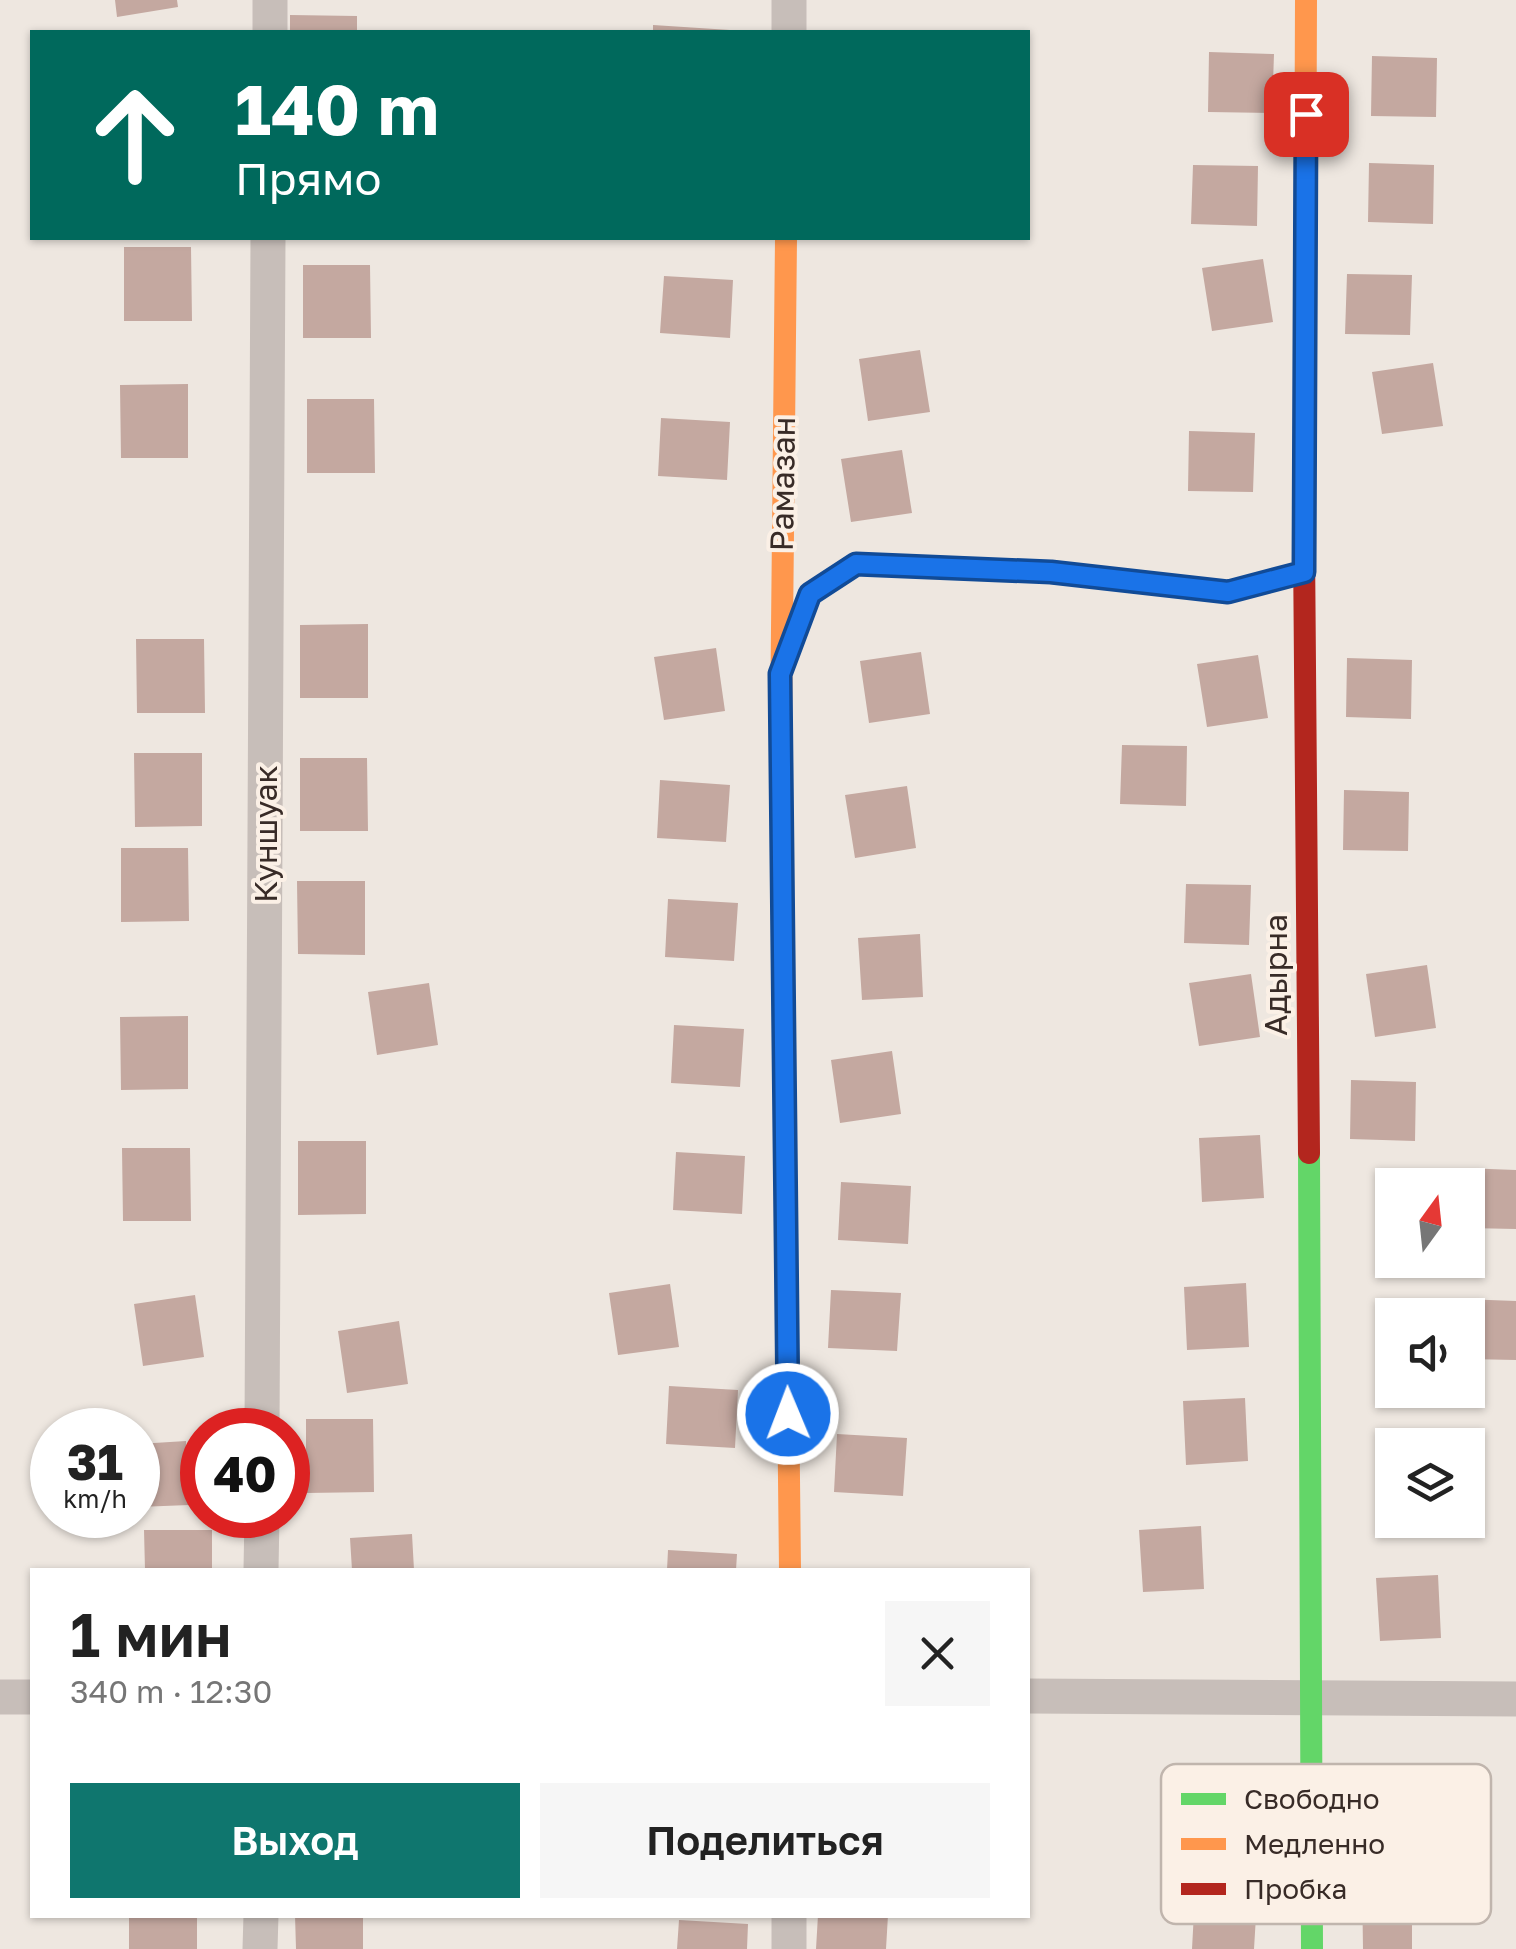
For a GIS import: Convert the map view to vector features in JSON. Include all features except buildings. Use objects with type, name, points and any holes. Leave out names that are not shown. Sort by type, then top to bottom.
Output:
[{"type":"street","points":[[270,0],[270,30]]},
{"type":"street","points":[[789,30],[790,0]]},
{"type":"street","name":"Адырна","points":[[1306,0],[1304,572],[1313,1764]]},
{"type":"street","name":"Куншуак","points":[[262,1408],[268,240]]},
{"type":"street","name":"Рамазан","points":[[786,240],[780,674],[790,1568]]},
{"type":"street","points":[[262,1538],[262,1568]]},
{"type":"street","points":[[1030,1696],[1516,1699]]},
{"type":"street","points":[[0,1697],[30,1697]]},
{"type":"street","points":[[260,1918],[260,1949]]},
{"type":"street","points":[[788,1949],[789,1918]]},
{"type":"street","name":"Адырна","points":[[1312,1924],[1312,1949]]},
{"type":"lane","points":[[780,674],[810,594],[856,564],[1051,572],[1228,592],[1304,572]]},
{"type":"traffic: fast","points":[[781,727],[785,1115]]},
{"type":"traffic: fast","points":[[1309,1153],[1311,1764]]},
{"type":"traffic: fast","points":[[1312,1924],[1312,1949]]},
{"type":"traffic: slow","points":[[1304,545],[1306,0]]},
{"type":"traffic: slow","points":[[781,727],[786,240]]},
{"type":"traffic: slow","points":[[785,1115],[790,1568]]},
{"type":"traffic: jam","points":[[1304,545],[1309,1153]]},
{"type":"route","points":[[788,1414],[780,674],[810,594],[856,564],[1051,572],[1228,592],[1304,572],[1306,114]]}]
